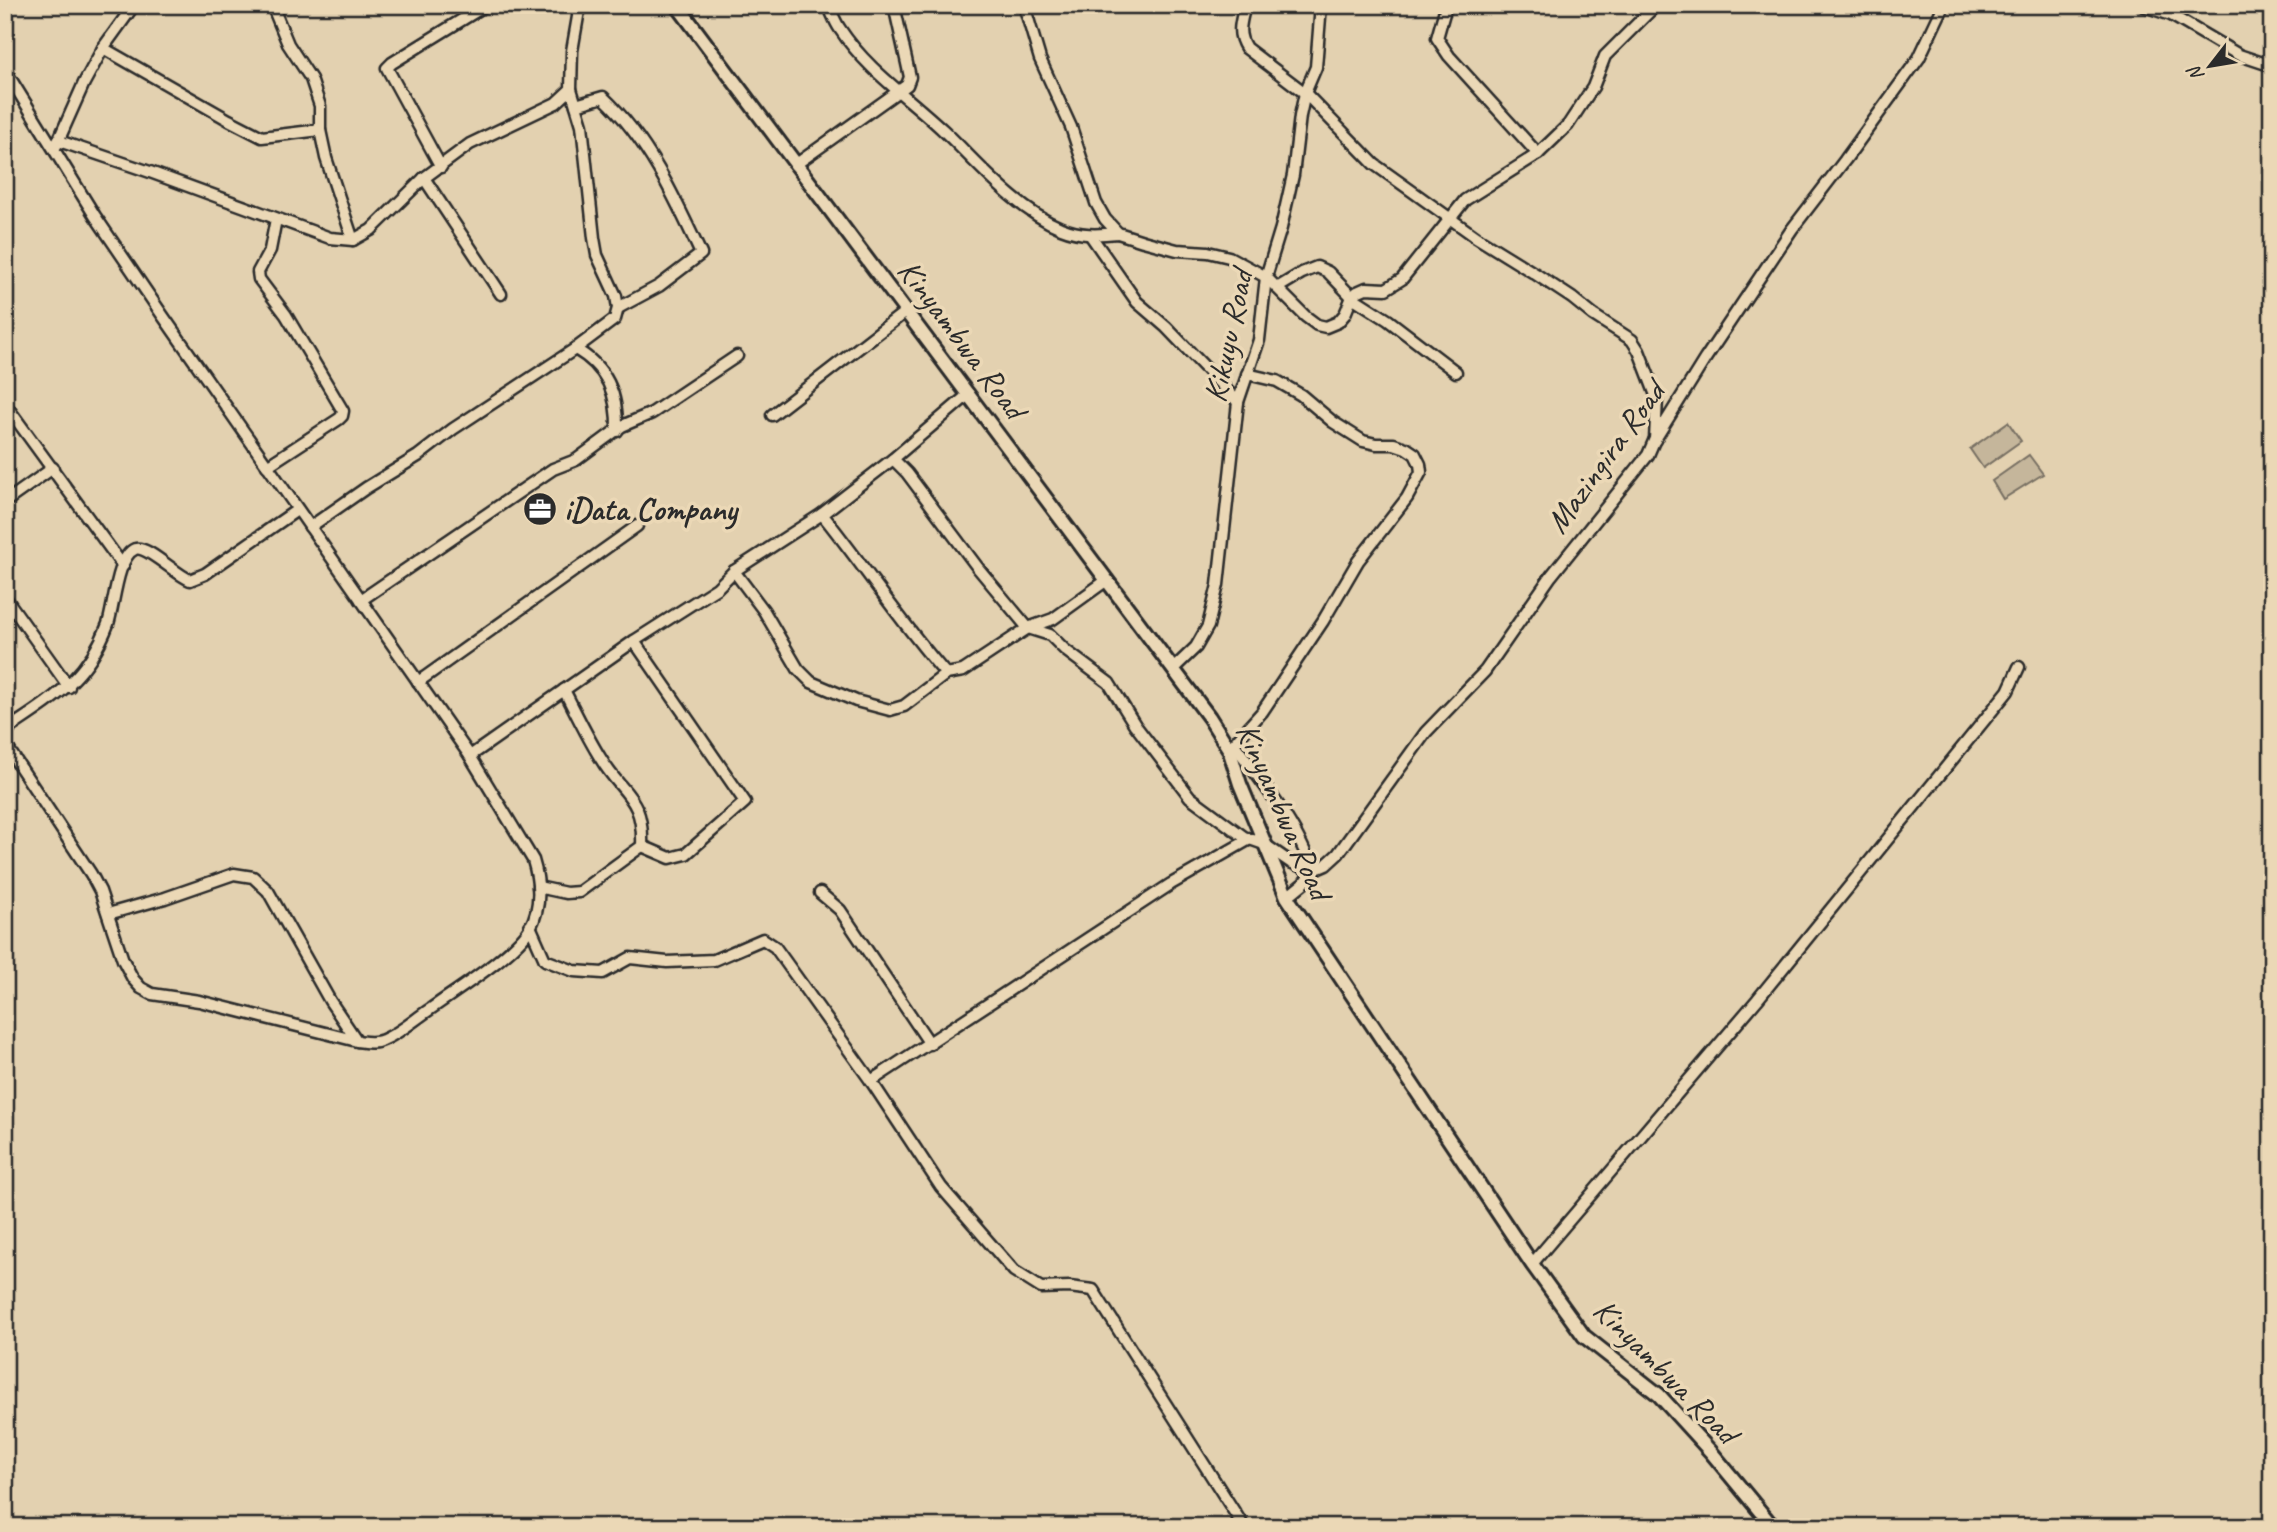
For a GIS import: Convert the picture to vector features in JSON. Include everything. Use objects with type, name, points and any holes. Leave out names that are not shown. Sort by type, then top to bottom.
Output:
[{"type":"street","points":[[57,145],[84,83],[103,48],[134,5]]},
{"type":"street","points":[[272,5],[288,44],[311,79],[320,106],[320,130],[326,158],[353,240]]},
{"type":"street","points":[[441,167],[387,68],[391,62],[486,5]]},
{"type":"street","points":[[310,527],[575,349],[615,318],[618,308],[616,296],[596,247],[582,125],[570,89],[572,51],[580,5]]},
{"type":"street","name":"Kinyambwa Road","points":[[677,5],[1232,746],[1240,784],[1287,897],[1532,1264],[1584,1336],[1659,1395],[1773,1527]]},
{"type":"street","points":[[828,5],[839,29],[862,56],[1016,200],[1060,228],[1091,236],[1118,233],[1177,250],[1208,252],[1229,257],[1266,277],[1317,325],[1326,327],[1338,322],[1345,314],[1352,297],[1361,289],[1386,289],[1402,279],[1465,200],[1538,154],[1568,125],[1593,87],[1605,57],[1656,5]]},
{"type":"street","points":[[795,164],[907,85],[910,77],[894,5]]},
{"type":"street","points":[[1024,5],[1040,58],[1071,127],[1096,203],[1105,219],[1118,233]]},
{"type":"street","points":[[1245,5],[1239,29],[1240,39],[1247,48],[1305,93],[1374,164],[1450,219],[1632,340],[1657,398],[1654,441]]},
{"type":"street","name":"Kikuyu Road","points":[[1173,669],[1196,647],[1208,626],[1218,585],[1238,402],[1259,340],[1266,277],[1293,175],[1305,93],[1316,68],[1321,5]]},
{"type":"street","name":"Mazingira Road","points":[[1287,897],[1304,883],[1312,871],[1326,865],[1338,854],[1426,732],[1485,671],[1551,576],[1648,455],[1705,359],[1792,229],[1846,160],[1919,58],[1944,5]]},
{"type":"street","points":[[2141,5],[2171,15],[2239,55],[2272,66]]},
{"type":"street","points":[[1446,6],[1437,38],[1449,56],[1538,154]]},
{"type":"street","points":[[103,48],[262,137],[320,130]]},
{"type":"street","points":[[5,70],[57,145],[110,238],[470,756],[533,860],[538,877],[539,901],[535,917],[520,941],[491,965],[395,1034],[374,1042],[357,1041],[199,1001],[152,994],[141,988],[133,979],[91,874],[5,744]]},
{"type":"street","points":[[57,145],[330,238],[353,240],[371,230],[424,178],[470,144],[556,103],[570,89]]},
{"type":"street","points":[[576,105],[603,97],[617,110],[636,134],[675,198],[701,254],[659,286],[618,308]]},
{"type":"street","points":[[424,178],[501,295]]},
{"type":"street","points":[[267,466],[339,419],[343,411],[286,315],[259,279],[258,272],[270,250],[276,219]]},
{"type":"street","points":[[1091,236],[1138,302],[1175,336],[1238,402]]},
{"type":"street","points":[[1277,288],[1302,272],[1317,267],[1328,272],[1352,297],[1388,320],[1456,372]]},
{"type":"street","points":[[772,415],[905,312]]},
{"type":"street","points":[[575,349],[597,363],[605,374],[616,410],[617,430]]},
{"type":"street","points":[[360,600],[554,469],[576,460],[617,430],[652,413],[737,356]]},
{"type":"street","points":[[1247,374],[1277,381],[1301,395],[1333,422],[1363,440],[1406,447],[1415,454],[1420,464],[1421,472],[1407,498],[1358,561],[1324,621],[1262,712],[1232,746],[1297,839],[1312,871]]},
{"type":"street","points":[[470,756],[634,641],[717,589],[734,570],[822,514],[893,459],[969,394]]},
{"type":"street","points":[[5,404],[123,566]]},
{"type":"street","points":[[893,459],[907,473],[978,568],[1028,628],[1050,635],[1065,650],[1104,678],[1183,790],[1237,832],[1264,844],[1290,862],[1312,871]]},
{"type":"street","points":[[5,502],[53,468]]},
{"type":"street","points":[[5,731],[69,687],[91,659],[108,622],[115,589],[128,554],[142,548],[179,576],[190,580],[199,578],[297,510]]},
{"type":"street","points":[[822,514],[902,623],[946,674]]},
{"type":"street","points":[[418,682],[637,526]]},
{"type":"street","points":[[734,570],[764,611],[798,669],[811,682],[856,701],[890,710],[904,706],[946,674],[963,671],[1028,628],[1053,619],[1107,580]]},
{"type":"street","points":[[5,597],[69,687]]},
{"type":"street","points":[[634,641],[745,802],[686,854],[670,858],[642,846]]},
{"type":"street","points":[[1532,1264],[1757,1000],[2008,691],[2019,667]]},
{"type":"street","points":[[564,690],[602,761],[636,804],[642,828],[642,846]]},
{"type":"street","points":[[871,1081],[1171,884],[1250,839]]},
{"type":"street","points":[[538,887],[566,893],[579,892],[642,846]]},
{"type":"street","points":[[108,914],[165,898],[221,877],[234,874],[253,877],[268,891],[330,1001],[357,1041]]},
{"type":"street","points":[[820,893],[840,910],[930,1044]]},
{"type":"street","points":[[530,926],[545,960],[574,971],[603,972],[630,958],[667,962],[714,960],[763,939],[775,947],[871,1081],[941,1187],[1014,1271],[1041,1288],[1093,1290],[1244,1527]]},
{"type":"shaded area","points":[[2008,422],[2021,441],[1983,468],[1970,449]]},
{"type":"shaded area","points":[[2029,455],[2043,474],[2003,499],[1992,481]]},
{"type":"place","name":"iData Company","points":[[540,509]]}]
